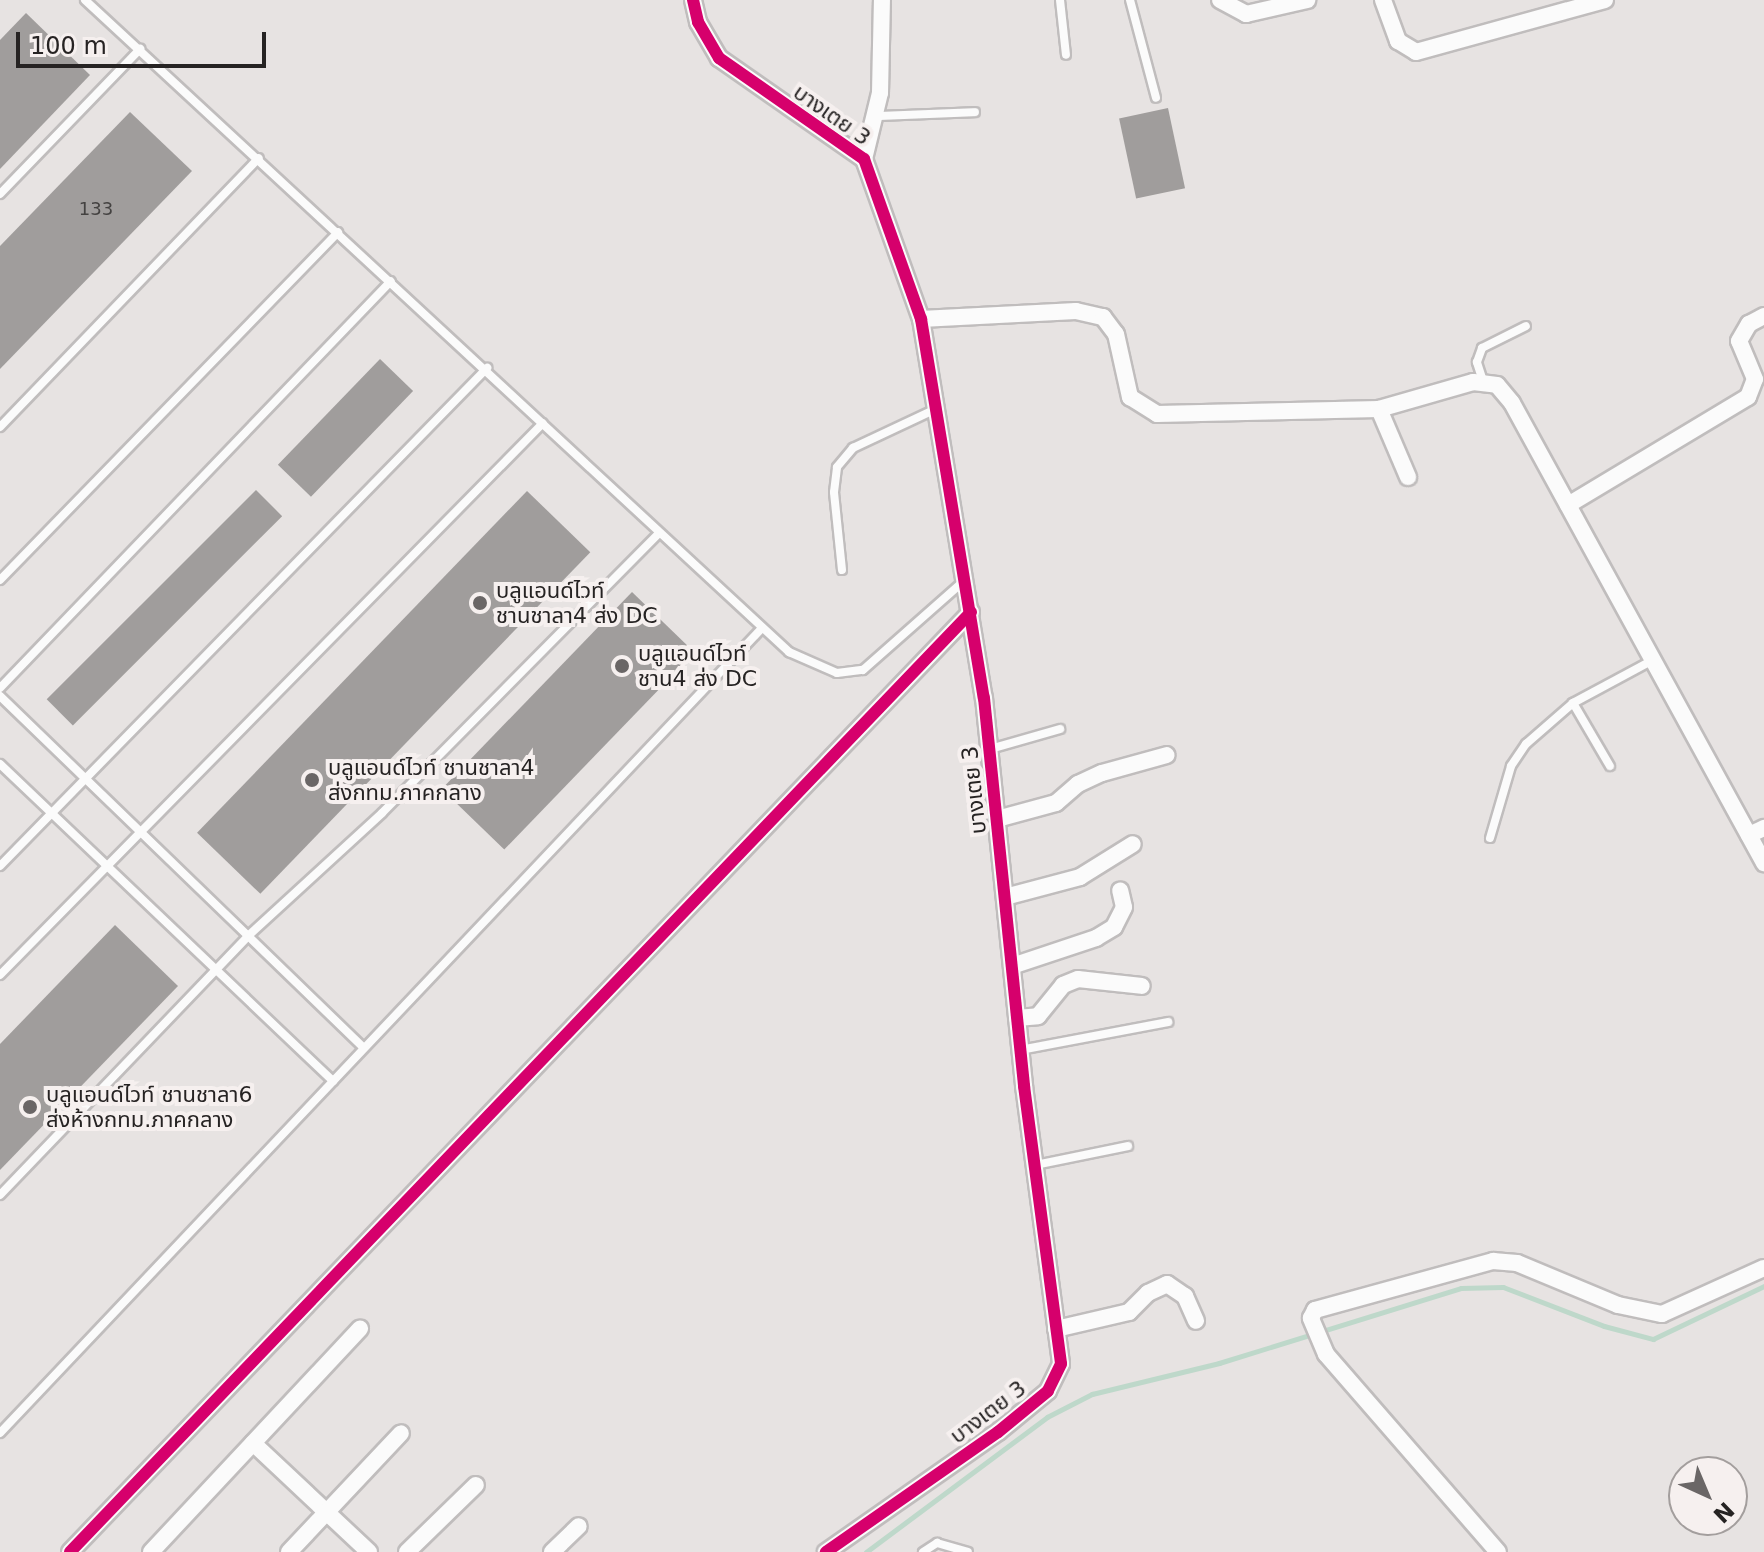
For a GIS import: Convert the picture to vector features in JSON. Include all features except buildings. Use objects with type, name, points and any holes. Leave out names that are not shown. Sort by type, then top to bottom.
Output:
[{"type":"street","name":"บางเตย 3","points":[[693,0],[702,32],[719,58],[864,159],[921,319],[971,612],[990,749],[1020,1050],[1061,1364],[1048,1391],[826,1552]]},
{"type":"street","points":[[864,159],[877,116],[882,0]]},
{"type":"street","points":[[1220,0],[1246,14],[1307,0]]},
{"type":"street","points":[[1383,0],[1398,41],[1416,52],[1605,0]]},
{"type":"street","points":[[921,319],[1076,311],[1103,317],[1116,334],[1130,397],[1157,414],[1379,409],[1483,381],[1505,392],[1653,660],[1756,832],[1764,863]]},
{"type":"street","points":[[1568,505],[1737,407],[1754,389],[1755,379],[1739,341],[1749,324],[1764,316]]},
{"type":"street","points":[[1379,409],[1408,477]]},
{"type":"street","points":[[70,1552],[971,612]]},
{"type":"street","points":[[997,819],[1056,803],[1078,784],[1102,773],[1167,755]]},
{"type":"street","points":[[1005,897],[1080,877],[1133,844]]},
{"type":"street","points":[[1012,966],[1096,938],[1114,927],[1124,907],[1120,890]]},
{"type":"street","points":[[1017,1018],[1038,1016],[1063,985],[1078,979],[1142,986]]},
{"type":"street","points":[[1498,1552],[1320,1342],[1311,1318],[1323,1304],[1493,1261],[1547,1273],[1648,1314],[1681,1310],[1764,1268]]},
{"type":"street","points":[[1056,1329],[1129,1312],[1167,1284],[1185,1296],[1196,1321]]},
{"type":"street","points":[[151,1552],[360,1329]]},
{"type":"street","points":[[289,1552],[401,1433]]},
{"type":"street","points":[[253,1443],[369,1552]]},
{"type":"street","points":[[407,1552],[476,1485]]},
{"type":"street","points":[[552,1552],[579,1526]]},
{"type":"lane","points":[[85,0],[487,368],[761,629],[816,666],[837,673],[863,670],[965,580]]},
{"type":"lane","points":[[1060,0],[1066,55]]},
{"type":"lane","points":[[1130,0],[1156,98]]},
{"type":"lane","points":[[0,194],[140,49]]},
{"type":"lane","points":[[877,116],[975,112]]},
{"type":"lane","points":[[0,427],[259,158]]},
{"type":"lane","points":[[0,580],[338,232]]},
{"type":"lane","points":[[0,688],[391,281]]},
{"type":"lane","points":[[1483,381],[1477,362],[1482,348],[1526,326]]},
{"type":"lane","points":[[0,866],[487,368]]},
{"type":"lane","points":[[842,570],[834,492],[837,467],[853,448],[937,409]]},
{"type":"lane","points":[[0,975],[543,423]]},
{"type":"lane","points":[[0,1195],[248,936],[382,813],[659,533]]},
{"type":"lane","points":[[0,1433],[761,629]]},
{"type":"lane","points":[[1490,838],[1511,766],[1526,744],[1573,703],[1653,660]]},
{"type":"lane","points":[[0,696],[364,1048]]},
{"type":"lane","points":[[1573,703],[1610,766]]},
{"type":"lane","points":[[990,749],[1060,729]]},
{"type":"lane","points":[[0,764],[333,1081]]},
{"type":"lane","points":[[1020,1050],[1168,1022]]},
{"type":"lane","points":[[1034,1165],[1128,1146]]},
{"type":"lane","points":[[923,1552],[937,1543],[968,1552]]},
{"type":"waterway","points":[[866,1552],[1047,1417],[1092,1394],[1219,1363],[1461,1288],[1503,1287],[1604,1326],[1653,1339],[1764,1286]]},
{"type":"cycle path","points":[[693,0],[698,22],[719,58],[864,159],[921,319],[984,698],[1024,1086],[1061,1364],[1048,1391],[998,1432],[826,1552]]},
{"type":"cycle path","points":[[70,1552],[971,612]]},
{"type":"place","name":"บลูแอนด์ไวท์ ชานชาลา4 ส่ง DC","points":[[480,603]]},
{"type":"place","name":"บลูแอนด์ไวท์ ชาน4 ส่ง DC","points":[[622,666]]},
{"type":"place","name":"บลูแอนด์ไวท์ ชานชาลา4 ส่งกทม.ภาคกลาง","points":[[312,780]]},
{"type":"place","name":"บลูแอนด์ไวท์ ชานชาลา6 ส่งห้างกทม.ภาคกลาง","points":[[30,1107]]}]
